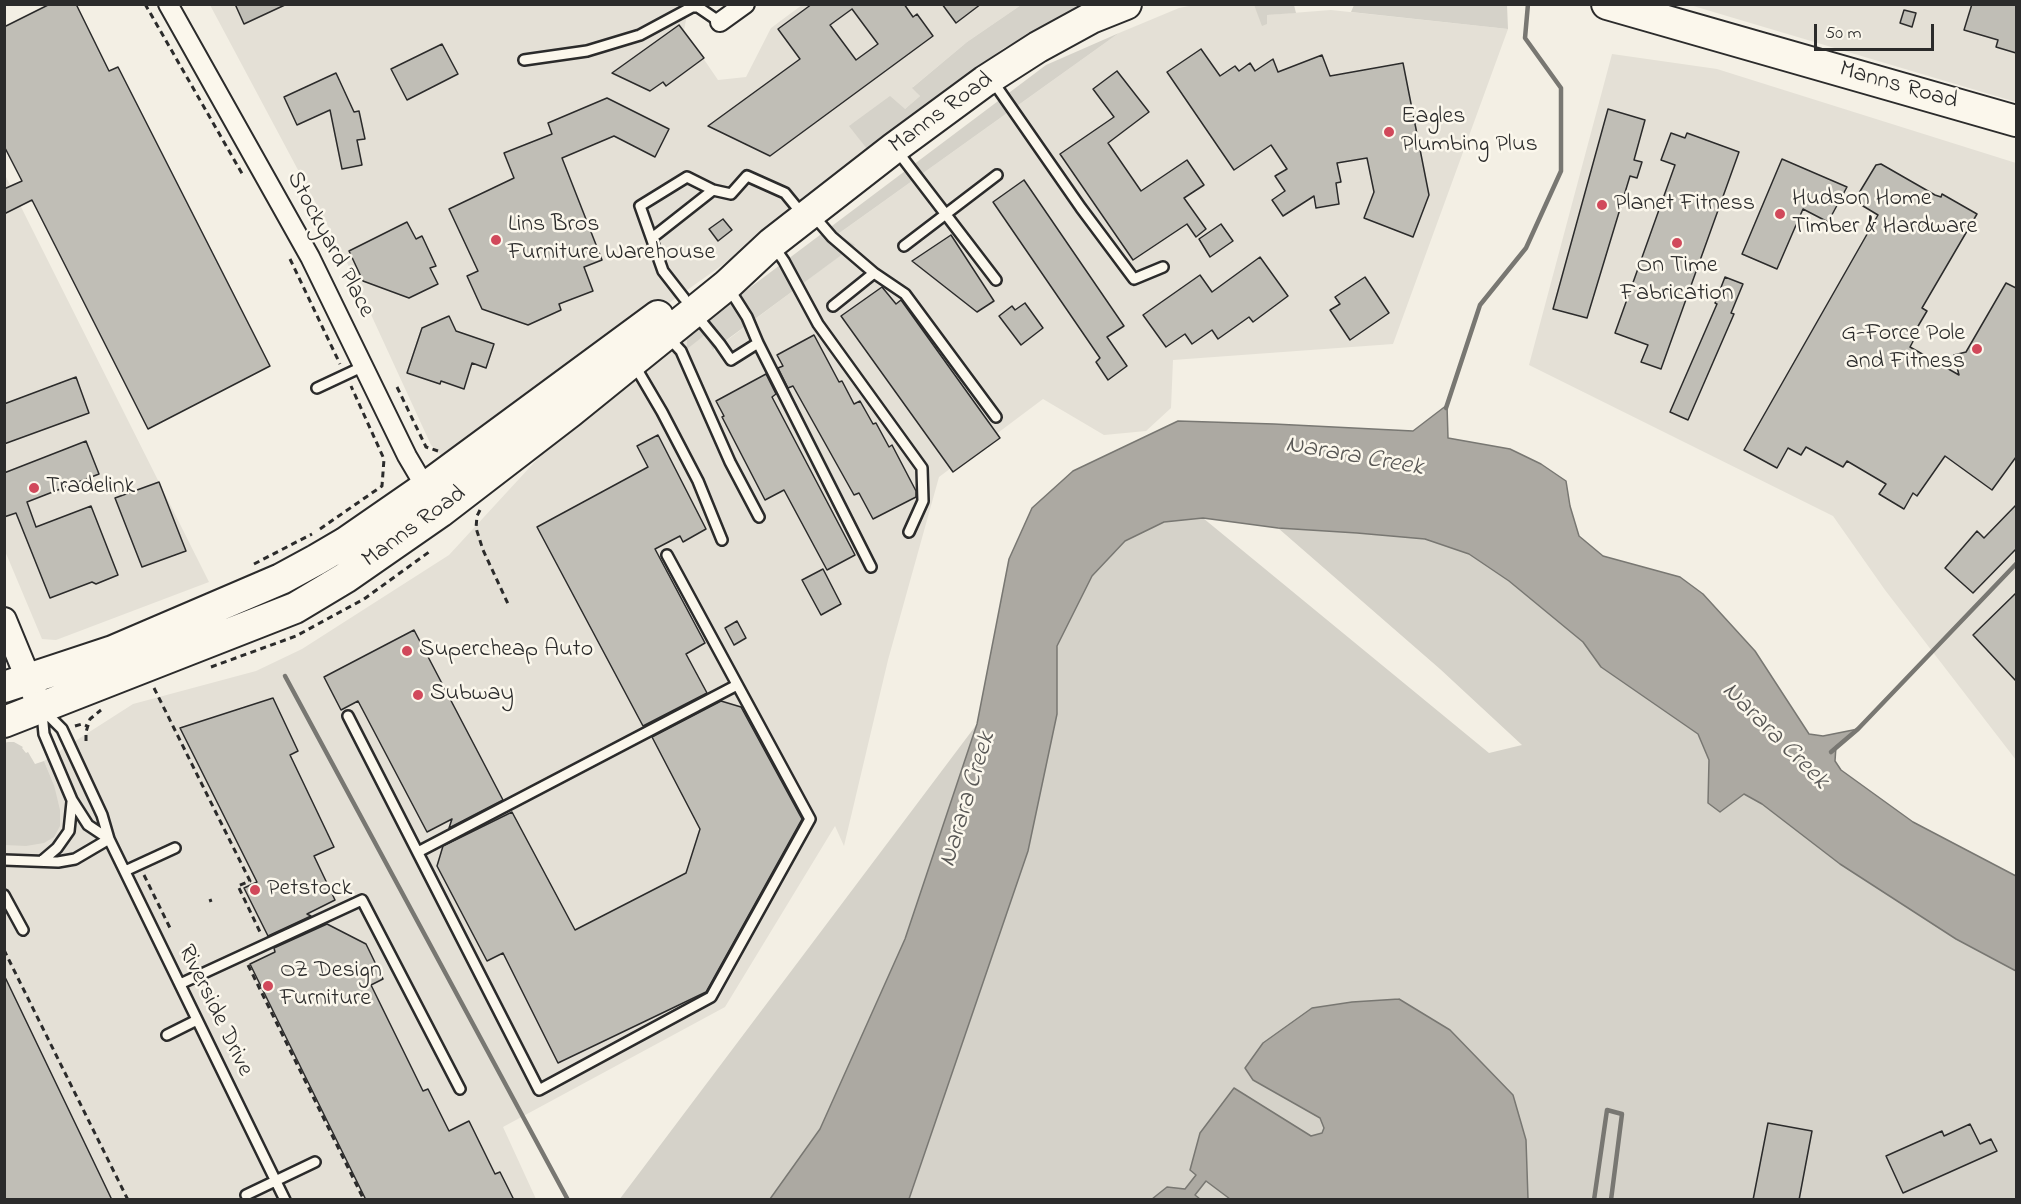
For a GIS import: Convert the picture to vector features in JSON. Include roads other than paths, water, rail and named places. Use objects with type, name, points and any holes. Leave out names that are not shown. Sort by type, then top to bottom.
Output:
[{"type":"main road","name":"Manns Road","points":[[4,722],[295,608],[345,579],[433,500],[689,305],[727,285],[772,243],[894,148],[991,78],[1067,30],[1126,4]]},
{"type":"main road","name":"Manns Road","points":[[1607,5],[2016,121]]},
{"type":"main road","name":"Manns Road","points":[[16,683],[113,651],[281,579],[345,543],[433,500],[570,412],[666,334],[707,281],[772,243]]},
{"type":"street","name":"Stockyard Place","points":[[168,4],[293,226],[365,366],[407,456],[433,500]]},
{"type":"street","points":[[720,22],[745,4]]},
{"type":"street","points":[[4,620],[16,683],[41,708]]},
{"type":"lane","points":[[524,60],[587,51],[640,35],[692,7],[698,7],[720,22]]},
{"type":"lane","points":[[991,78],[1081,208],[1134,279],[1163,267]]},
{"type":"lane","points":[[894,148],[996,280]]},
{"type":"lane","points":[[904,246],[997,175]]},
{"type":"lane","points":[[758,343],[731,360],[663,271],[640,206],[687,177],[713,190],[731,194],[747,176],[785,193],[874,273],[905,294],[996,417]]},
{"type":"lane","points":[[652,238],[713,190]]},
{"type":"lane","points":[[772,243],[818,324],[922,468],[923,501],[909,532]]},
{"type":"lane","points":[[832,306],[874,273]]},
{"type":"lane","points":[[727,285],[747,316],[758,343],[871,567]]},
{"type":"lane","points":[[666,334],[681,351],[730,462],[759,518]]},
{"type":"lane","points":[[632,361],[658,403],[698,481],[722,540]]},
{"type":"lane","points":[[317,388],[365,366]]},
{"type":"lane","points":[[348,716],[539,1090],[711,997],[810,819],[667,555]]},
{"type":"lane","points":[[418,852],[737,684]]},
{"type":"lane","name":"Riverside Drive","points":[[41,708],[44,734],[72,800],[88,825],[109,839]]},
{"type":"lane","name":"Riverside Drive","points":[[41,708],[62,729],[102,815],[109,839],[285,1200]]},
{"type":"lane","points":[[43,861],[57,848],[69,831],[72,800]]},
{"type":"lane","points":[[4,860],[58,862],[75,859],[109,839]]},
{"type":"lane","points":[[125,871],[175,848]]},
{"type":"lane","points":[[4,895],[23,930]]},
{"type":"lane","points":[[180,984],[362,900],[460,1089]]},
{"type":"lane","points":[[167,1035],[197,1020]]},
{"type":"lane","points":[[246,1195],[315,1161]]},
{"type":"water","name":"Narara Creek","points":[[1447,405],[1448,438],[1510,449],[1541,464],[1566,481],[1570,506],[1579,536],[1603,556],[1680,577],[1703,594],[1755,651],[1809,734],[1823,736],[1858,729],[1836,746],[1835,761],[1841,770],[1913,822],[2016,876],[2016,971],[1956,939],[1840,864],[1762,804],[1744,794],[1720,812],[1708,803],[1709,760],[1698,734],[1601,667],[1583,642],[1509,581],[1469,554],[1425,539],[1278,528],[1203,518],[1164,522],[1125,541],[1092,576],[1057,646],[1057,714],[1028,851],[909,1199],[770,1199],[820,1129],[905,939],[977,724],[1009,559],[1032,508],[1073,471],[1178,421],[1413,431]]},
{"type":"water","points":[[1399,999],[1450,1030],[1513,1095],[1526,1140],[1528,1199],[1230,1199],[1206,1181],[1195,1195],[1200,1199],[1152,1199],[1167,1187],[1185,1189],[1196,1175],[1190,1170],[1200,1133],[1234,1088],[1311,1136],[1322,1133],[1324,1128],[1320,1118],[1253,1080],[1245,1068],[1263,1043],[1312,1008],[1352,1002]]},
{"type":"waterway","points":[[1446,408],[1480,305],[1526,248],[1561,171],[1561,88],[1525,38],[1528,4]]},
{"type":"waterway","points":[[1831,752],[1858,729],[2016,564]]},
{"type":"waterway","points":[[285,676],[568,1200]]},
{"type":"waterway","points":[[1594,1200],[1607,1110],[1622,1114],[1611,1200]]},
{"type":"place","name":"Eagles Plumbing Plus","points":[[1389,132]]},
{"type":"place","name":"Planet Fitness","points":[[1602,205]]},
{"type":"place","name":"Hudson Home Timber & Hardware","points":[[1780,214]]},
{"type":"place","name":"Lins Bros Furniture Warehouse","points":[[496,240]]},
{"type":"place","name":"On Time Fabrication","points":[[1677,243]]},
{"type":"place","name":"G-Force Pole and Fitness","points":[[1977,349]]},
{"type":"place","name":"Tradelink","points":[[34,488]]},
{"type":"place","name":"Supercheap Auto","points":[[407,651]]},
{"type":"place","name":"Subway","points":[[418,695]]},
{"type":"place","name":"Petstock","points":[[255,890]]},
{"type":"place","name":"OZ Design Furniture","points":[[268,986]]}]
